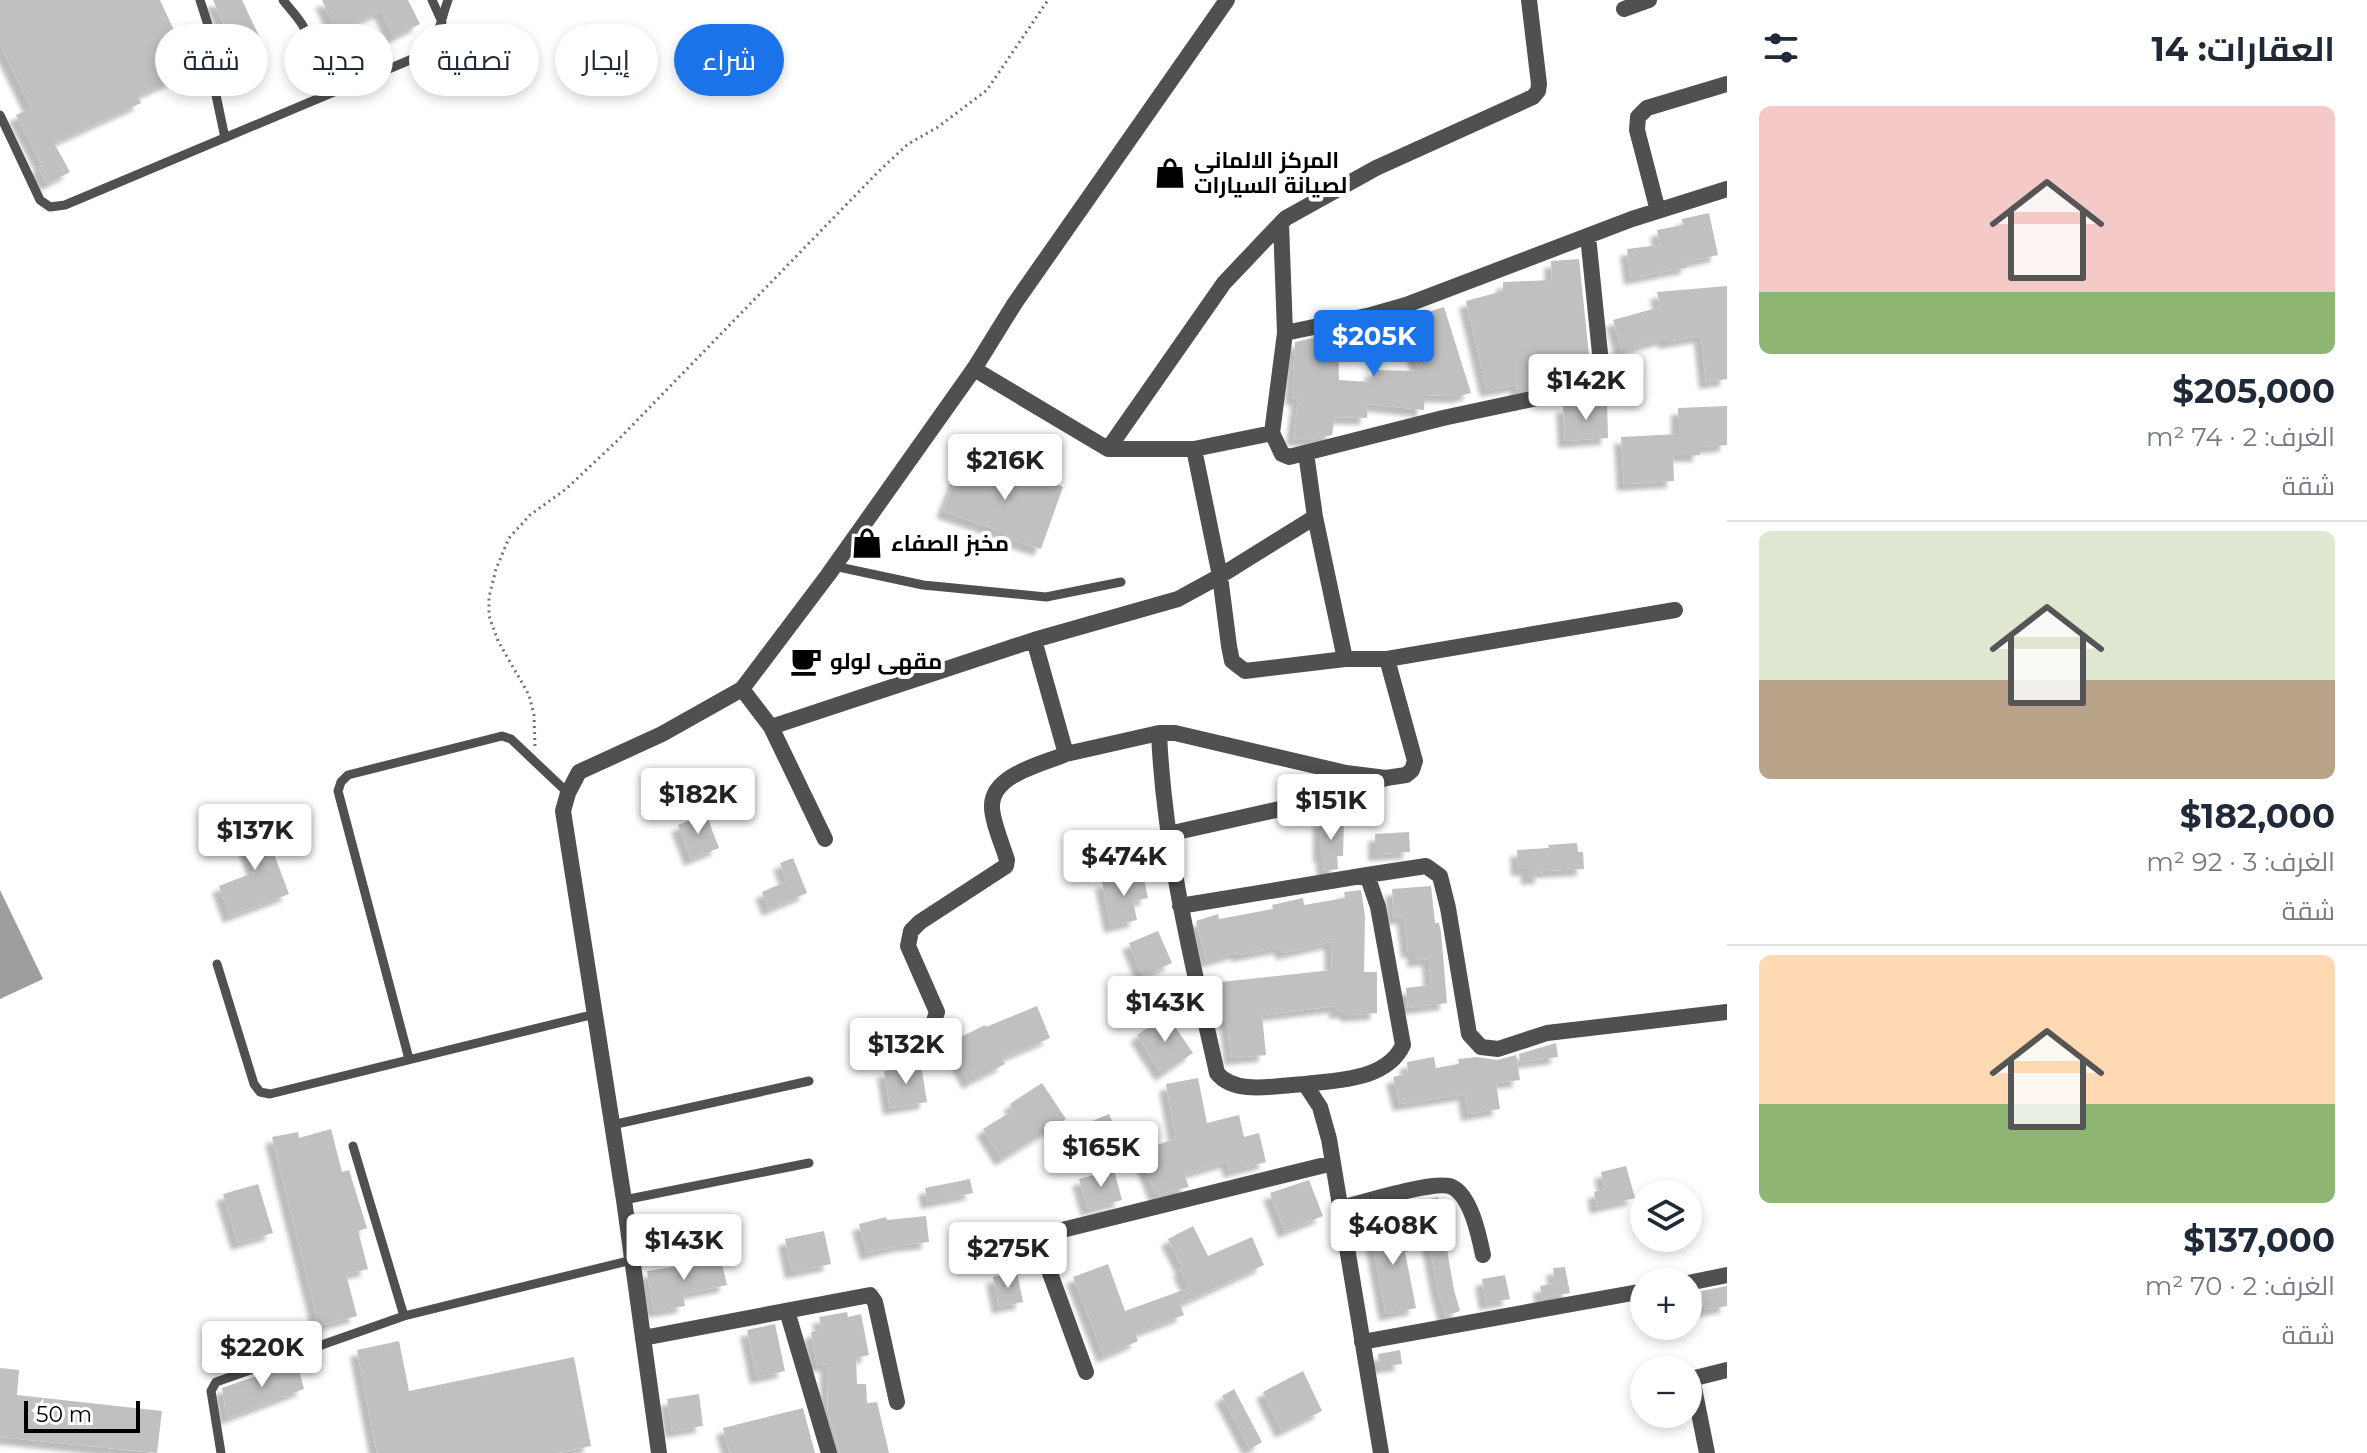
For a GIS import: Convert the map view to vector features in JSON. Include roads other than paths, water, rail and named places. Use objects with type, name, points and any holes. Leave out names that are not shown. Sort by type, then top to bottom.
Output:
[{"type":"street","points":[[659,1453],[624,1200],[563,811],[568,793],[579,772],[662,734],[742,689],[974,369],[1015,303],[1227,0]]},
{"type":"street","points":[[1108,449],[1224,283],[1281,223],[1376,168],[1533,97],[1539,84],[1529,0]]},
{"type":"street","points":[[1624,9],[1649,0]]},
{"type":"street","points":[[1658,211],[1637,130],[1638,117],[1647,108],[1727,84]]},
{"type":"street","points":[[1285,333],[1406,305],[1588,236],[1727,189]]},
{"type":"street","points":[[1281,223],[1285,333],[1272,433],[1286,457],[1443,418],[1593,386],[1599,382],[1602,373],[1588,236]]},
{"type":"street","points":[[974,369],[1108,449],[1194,449],[1272,433]]},
{"type":"street","points":[[1194,449],[1220,576],[1232,661],[1245,671],[1345,659],[1387,659],[1675,610]]},
{"type":"street","points":[[1306,453],[1315,517],[1345,659]]},
{"type":"street","points":[[771,727],[1034,640],[1178,599],[1315,517]]},
{"type":"street","points":[[1034,640],[1066,754]]},
{"type":"street","points":[[1168,834],[1334,797],[1386,778],[1406,775],[1415,761],[1387,659]]},
{"type":"street","points":[[742,689],[771,727],[825,839]]},
{"type":"street","points":[[867,1053],[929,1036],[937,1012],[908,946],[911,931],[1006,866],[992,806],[997,789],[1008,779],[1066,754],[1159,733],[1175,733],[1331,770],[1386,778]]},
{"type":"street","points":[[1159,733],[1168,834],[1180,906],[1217,1073],[1224,1082],[1236,1086],[1305,1084],[1368,1074],[1390,1064],[1398,1056],[1403,1045],[1378,907],[1367,875]]},
{"type":"street","points":[[1180,906],[1426,866],[1440,876],[1469,1034],[1481,1047],[1498,1049],[1547,1033],[1727,1012]]},
{"type":"street","points":[[1305,1084],[1320,1107],[1333,1163],[1381,1453]]},
{"type":"street","points":[[1086,1372],[1042,1251],[1040,1241],[1046,1234],[1333,1163]]},
{"type":"street","points":[[1341,1208],[1435,1185],[1453,1187],[1460,1193],[1475,1221],[1483,1255]]},
{"type":"street","points":[[1702,1280],[1727,1275]]},
{"type":"street","points":[[1362,1342],[1630,1294]]},
{"type":"street","points":[[643,1338],[870,1295],[875,1302],[897,1402]]},
{"type":"street","points":[[787,1311],[829,1453]]},
{"type":"street","points":[[1707,1453],[1693,1383],[1695,1378],[1727,1370]]},
{"type":"lane","points":[[200,0],[209,28],[211,71],[225,138]]},
{"type":"lane","points":[[283,0],[302,24]]},
{"type":"lane","points":[[432,0],[442,22]]},
{"type":"lane","points":[[393,67],[417,57],[431,45],[448,0]]},
{"type":"lane","points":[[0,115],[40,200],[50,207],[65,205],[325,96]]},
{"type":"lane","points":[[834,566],[923,585],[1046,597],[1121,582]]},
{"type":"lane","points":[[409,1059],[338,791],[341,782],[348,775],[502,736],[511,739],[568,793]]},
{"type":"lane","points":[[217,964],[254,1084],[260,1092],[270,1094],[595,1014]]},
{"type":"lane","points":[[612,1125],[809,1081]]},
{"type":"lane","points":[[353,1146],[404,1316]]},
{"type":"lane","points":[[624,1200],[809,1163]]},
{"type":"lane","points":[[221,1453],[211,1391],[216,1382],[404,1316],[632,1260]]},
{"type":"place","name":"المركز الالماني لصيانة السيارات","points":[[1170,173]]},
{"type":"place","name":"مخبز الصفاء","points":[[867,543]]},
{"type":"place","name":"مقهى لولو","points":[[806,661]]}]
